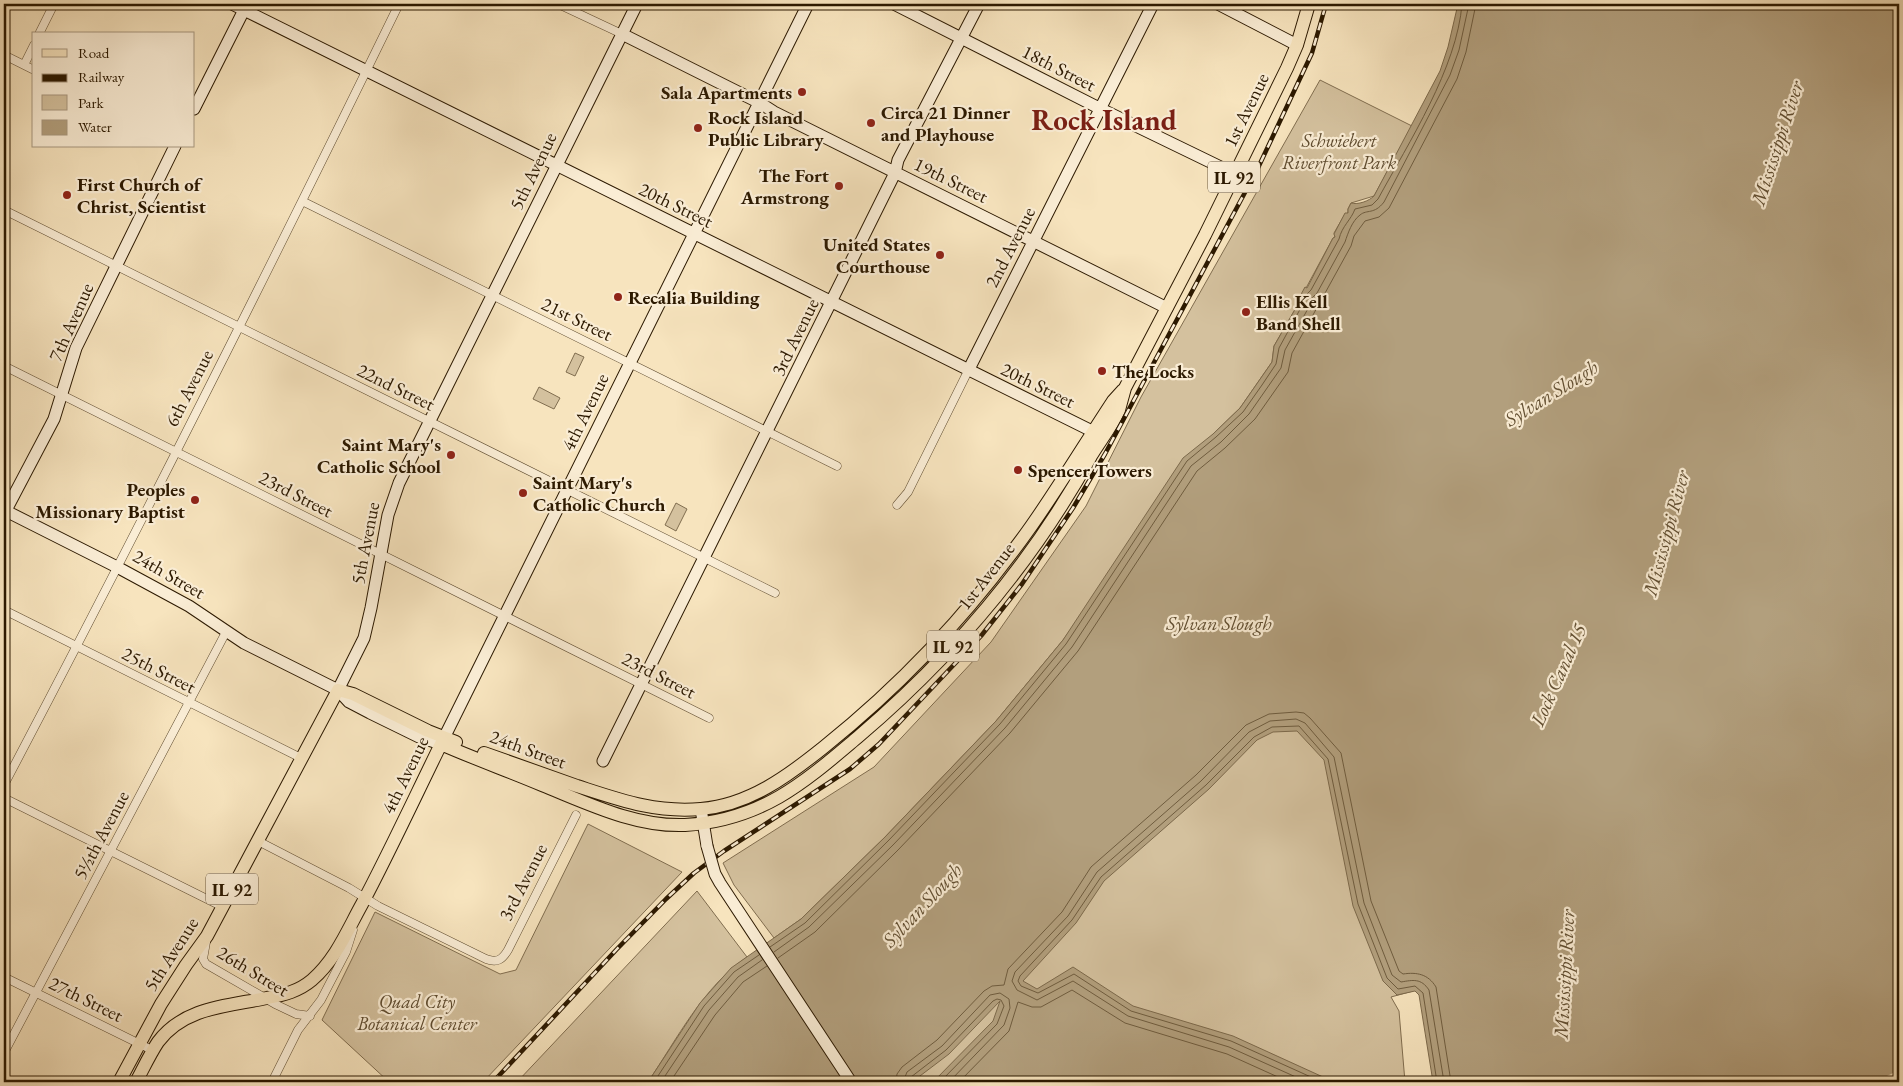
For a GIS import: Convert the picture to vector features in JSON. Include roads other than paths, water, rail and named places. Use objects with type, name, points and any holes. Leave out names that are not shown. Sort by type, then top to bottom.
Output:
[{"type":"main road","name":"1st Avenue","points":[[701,809],[735,802],[776,783],[836,738],[892,688],[956,622],[1033,524],[1098,434],[1119,409],[1125,388],[1235,174],[1297,44],[1310,4]]},
{"type":"main road","name":"1st Avenue","points":[[702,823],[750,810],[784,794],[838,754],[902,698],[960,638],[1008,580],[1054,517],[1098,434]]},
{"type":"main road","name":"24th Street","points":[[338,690],[352,694],[443,741],[572,797],[628,817],[656,823],[682,825],[702,823]]},
{"type":"main road","name":"5th Avenue","points":[[119,1082],[165,997],[207,936],[338,690]]},
{"type":"main road","name":"24th Street","points":[[443,741],[630,803],[658,809],[701,809]]},
{"type":"main road","name":"4th Avenue","points":[[367,895],[443,741]]},
{"type":"main road","points":[[136,1082],[154,1051],[168,1031],[178,1021],[206,1010],[283,996],[310,981],[331,960],[367,895]]},
{"type":"street","points":[[40,32],[54,4]]},
{"type":"street","name":"20th Street","points":[[232,4],[245,7],[366,71],[1098,434]]},
{"type":"street","name":"6th Avenue","points":[[4,785],[77,647],[176,452],[399,4]]},
{"type":"street","name":"19th Street","points":[[558,4],[622,34],[895,173],[1167,308]]},
{"type":"street","name":"5th Avenue","points":[[338,690],[364,638],[381,554],[384,529],[392,500],[405,470],[637,4]]},
{"type":"street","name":"4th Avenue","points":[[443,741],[808,4]]},
{"type":"street","name":"18th Street","points":[[894,4],[1100,109],[1235,174]]},
{"type":"street","name":"3rd Avenue","points":[[603,761],[833,301],[895,173],[898,160],[978,4]]},
{"type":"street","name":"2nd Avenue","points":[[897,505],[908,492],[1153,4]]},
{"type":"street","points":[[1218,4],[1297,44]]},
{"type":"street","points":[[195,107],[245,7]]},
{"type":"street","points":[[24,65],[32,49]]},
{"type":"street","points":[[4,55],[32,69]]},
{"type":"street","name":"7th Avenue","points":[[4,512],[54,419],[68,367],[76,348],[174,148]]},
{"type":"street","name":"21st Street","points":[[302,201],[836,466]]},
{"type":"street","name":"22nd Street","points":[[4,210],[775,592]]},
{"type":"street","name":"23rd Street","points":[[4,366],[709,718]]},
{"type":"street","name":"24th Street","points":[[4,512],[117,567],[189,606],[244,643],[338,690]]},
{"type":"street","name":"25th Street","points":[[4,610],[301,758]]},
{"type":"street","name":"5½th Avenue","points":[[4,1053],[226,632]]},
{"type":"street","points":[[4,798],[223,907]]},
{"type":"street","points":[[701,809],[702,823],[715,874],[851,1082]]},
{"type":"street","name":"3rd Avenue","points":[[367,895],[478,956],[496,962],[508,950],[576,815]]},
{"type":"street","points":[[258,841],[349,888],[367,895]]},
{"type":"street","points":[[272,1082],[298,1030],[321,1000],[346,952],[352,934],[354,918]]},
{"type":"street","name":"26th Street","points":[[207,936],[204,962],[265,999],[296,1014],[310,1016]]},
{"type":"street","name":"27th Street","points":[[4,977],[154,1051]]},
{"type":"water","points":[[1458,4],[1899,4],[1899,1082],[1433,1082],[1419,995],[1415,991],[1397,995],[1383,981],[1353,906],[1324,760],[1297,731],[1273,732],[1257,740],[1209,789],[1104,881],[1076,923],[1023,981],[1037,989],[1073,967],[1133,1006],[1233,1036],[1334,1082],[933,1082],[993,1021],[1000,1001],[949,1054],[912,1082],[648,1082],[700,1003],[731,968],[801,919],[885,837],[996,721],[1063,640],[1183,458],[1213,434],[1240,408],[1272,362],[1274,346],[1301,299],[1299,298],[1305,287],[1307,288],[1335,237],[1334,234],[1345,213],[1348,213],[1351,203],[1363,202],[1374,196],[1440,71]]},
{"type":"railway","points":[[493,1082],[617,949],[694,873],[724,851],[850,769],[879,744],[981,636],[1022,584],[1073,508],[1105,454],[1257,170],[1312,53],[1326,4]]},
{"type":"place","name":"Sala Apartments","points":[[802,92]]},
{"type":"place","name":"Circa 21 Dinner and Playhouse","points":[[871,123]]},
{"type":"place","name":"Rock Island Public Library","points":[[698,128]]},
{"type":"place","name":"The Fort Armstrong","points":[[839,186]]},
{"type":"place","name":"First Church of Christ, Scientist","points":[[67,195]]},
{"type":"place","name":"United States Courthouse","points":[[940,255]]},
{"type":"place","name":"Recalia Building","points":[[618,297]]},
{"type":"place","name":"Ellis Kell Band Shell","points":[[1246,312]]},
{"type":"place","name":"The Locks","points":[[1102,371]]},
{"type":"place","name":"Saint Mary's Catholic School","points":[[451,455]]},
{"type":"place","name":"Spencer Towers","points":[[1018,470]]},
{"type":"place","name":"Saint Mary's Catholic Church","points":[[523,493]]},
{"type":"place","name":"Peoples Missionary Baptist","points":[[195,500]]},
{"type":"district","name":"Rock Island","points":[[1104,120]]},
{"type":"park label","name":"Schwiebert Riverfront Park","points":[[1339,151]]},
{"type":"park label","name":"Quad City Botanical Center","points":[[417,1012]]},
{"type":"water label","name":"Mississippi River","points":[[1777,143]]},
{"type":"water label","name":"Sylvan Slough","points":[[1551,393]]},
{"type":"water label","name":"Mississippi River","points":[[1666,533]]},
{"type":"water label","name":"Sylvan Slough","points":[[1219,623]]},
{"type":"water label","name":"Lock Canal 15","points":[[1558,675]]},
{"type":"water label","name":"Sylvan Slough","points":[[922,905]]},
{"type":"water label","name":"Mississippi River","points":[[1564,974]]}]
